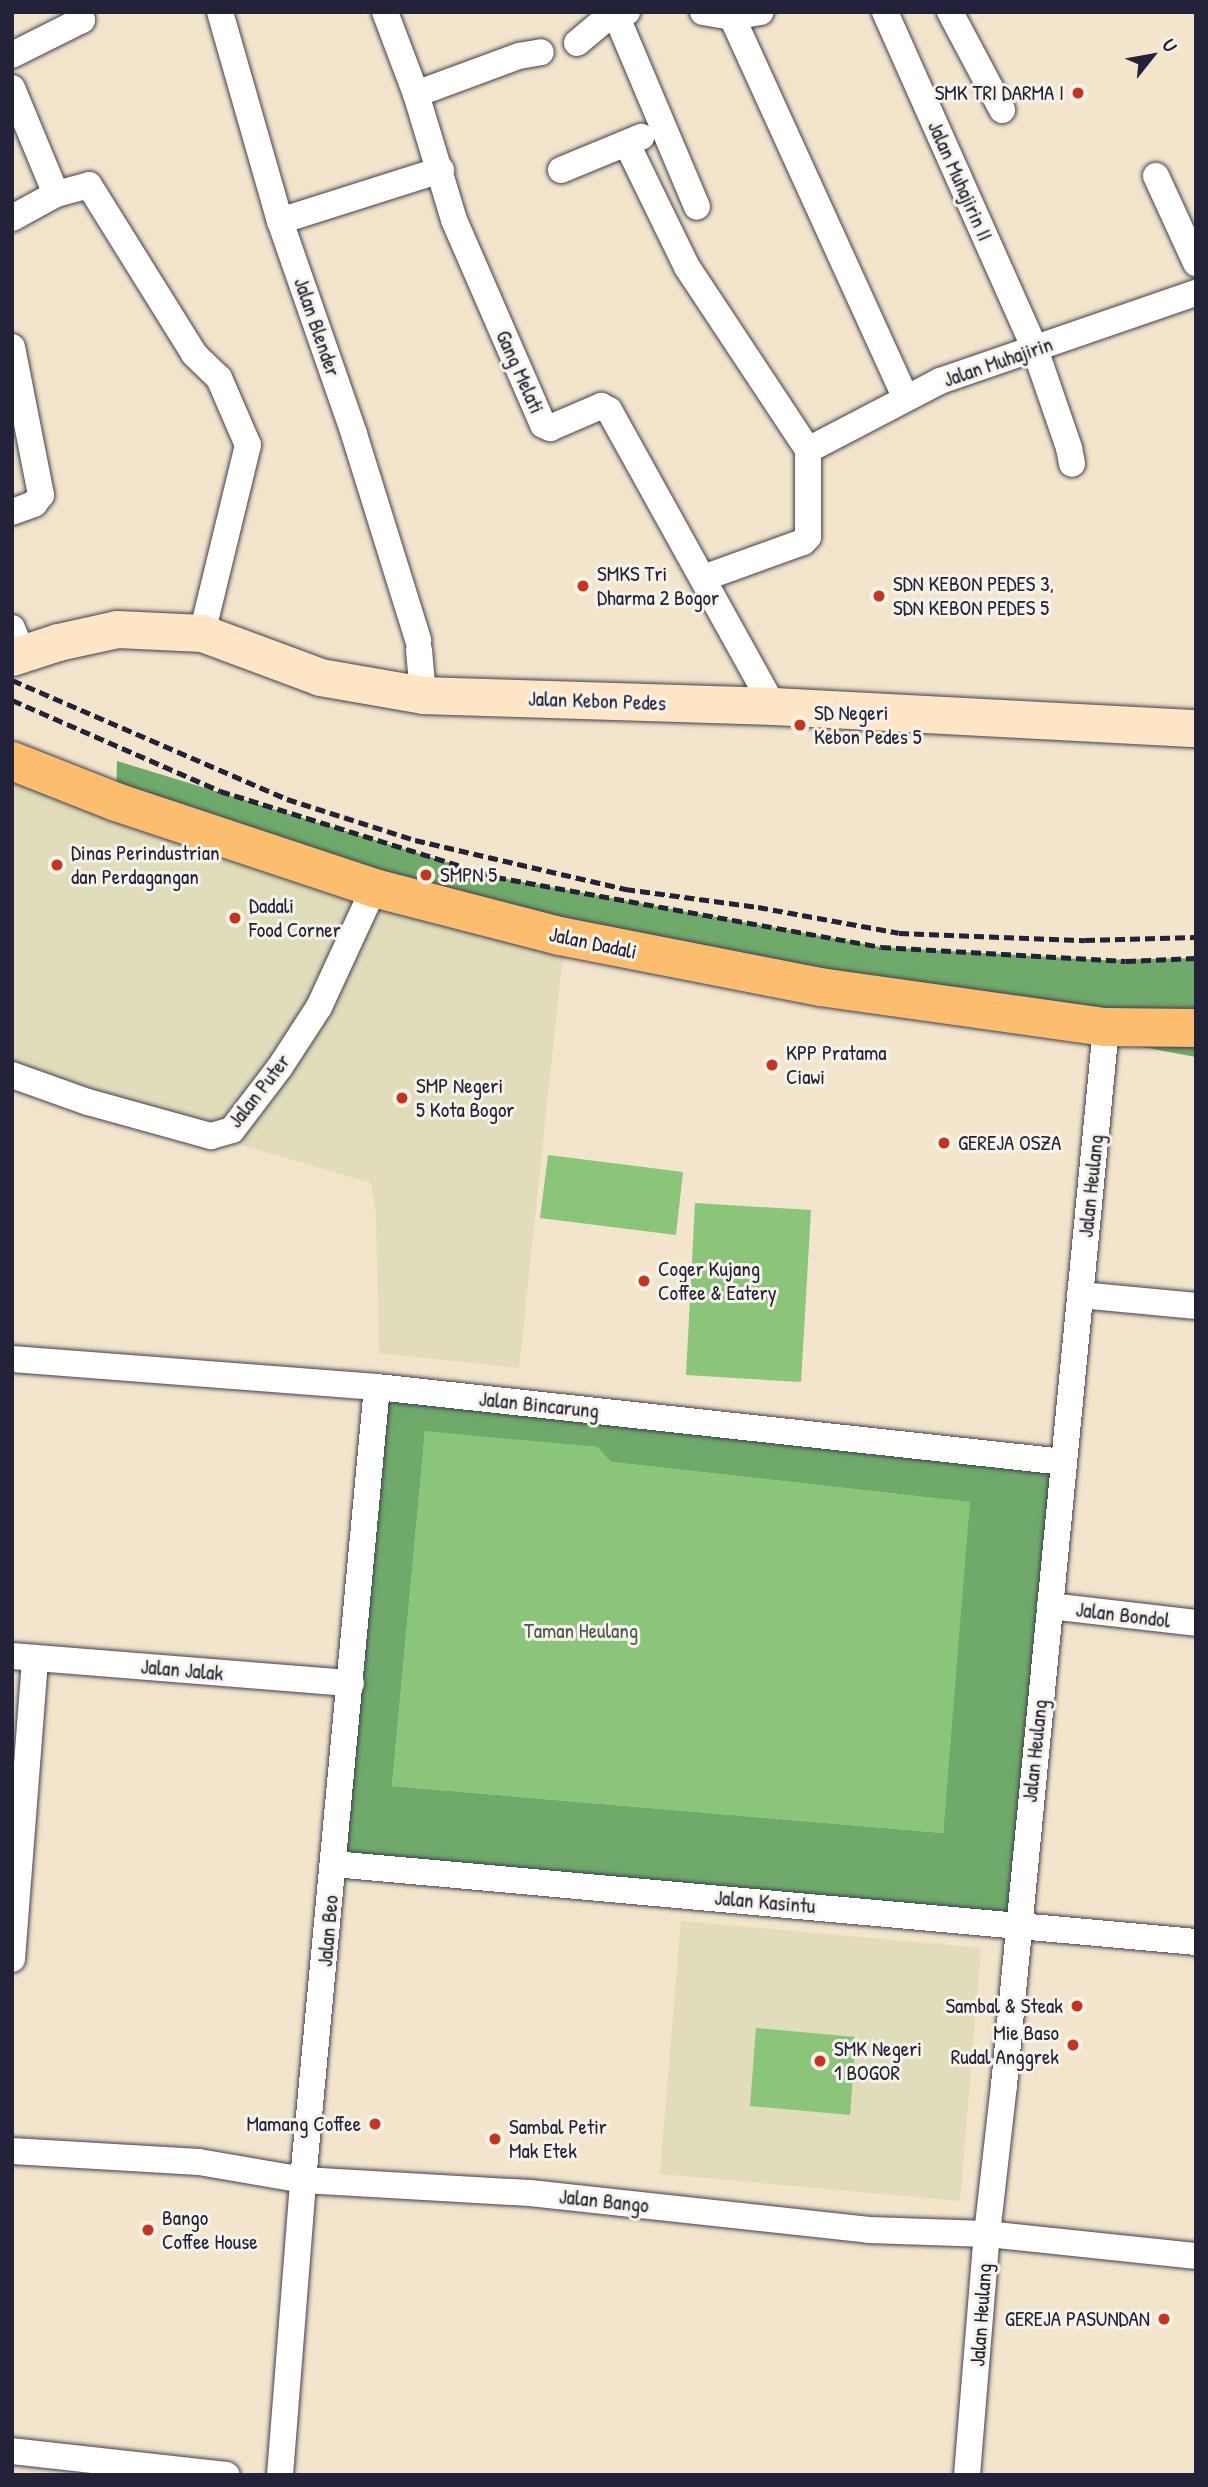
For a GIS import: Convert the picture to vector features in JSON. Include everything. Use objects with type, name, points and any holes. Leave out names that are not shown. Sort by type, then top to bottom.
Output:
[{"type":"main road","name":"Jalan Kebon Pedes","points":[[16,646],[117,629],[202,633],[320,677],[423,695],[774,706],[1196,728]]},
{"type":"main road","name":"Jalan Dadali","points":[[12,761],[369,898],[667,959],[820,987],[1106,1027],[1196,1028]]},
{"type":"street","name":"Jalan Blender","points":[[220,12],[280,221],[358,447],[418,645],[423,695]]},
{"type":"street","name":"Gang Melati","points":[[385,12],[416,94],[454,220],[543,425],[550,428],[601,406],[609,410],[774,706]]},
{"type":"street","points":[[703,12],[732,17],[761,12]]},
{"type":"street","name":"Jalan Muhajirin II","points":[[885,12],[1035,349],[1072,464]]},
{"type":"street","points":[[950,12],[1002,110]]},
{"type":"street","points":[[577,43],[607,18],[621,13],[662,127],[696,207]]},
{"type":"street","points":[[12,55],[80,16]]},
{"type":"street","points":[[732,17],[905,397]]},
{"type":"street","points":[[416,94],[519,56],[541,52]]},
{"type":"street","points":[[12,88],[55,194]]},
{"type":"street","points":[[561,170],[662,127]]},
{"type":"street","points":[[627,144],[687,267],[808,450],[808,537],[803,542],[703,578]]},
{"type":"street","points":[[280,221],[441,170]]},
{"type":"street","points":[[1156,176],[1196,263]]},
{"type":"street","points":[[12,218],[55,194],[89,185],[194,354],[219,378],[248,445],[202,633]]},
{"type":"street","name":"Jalan Muhajirin","points":[[808,450],[940,381],[1196,293]]},
{"type":"street","points":[[12,347],[40,495],[34,504],[12,512]]},
{"type":"street","name":"Jalan Puter","points":[[12,1075],[88,1102],[211,1136],[232,1130],[280,1067],[319,1007],[369,898]]},
{"type":"street","name":"Jalan Heulang","points":[[967,2475],[987,2234],[1004,2085],[1017,1924],[1106,1027]]},
{"type":"street","points":[[1080,1295],[1196,1306]]},
{"type":"street","name":"Jalan Bincarung","points":[[12,1359],[377,1387],[1064,1462]]},
{"type":"street","name":"Jalan Beo","points":[[280,2475],[303,2180],[377,1387]]},
{"type":"street","name":"Jalan Bondol","points":[[1050,1606],[1196,1623]]},
{"type":"street","points":[[12,1959],[23,1657]]},
{"type":"street","name":"Jalan Jalak","points":[[23,1657],[351,1683]]},
{"type":"street","name":"Jalan Kasintu","points":[[334,1864],[1196,1942]]},
{"type":"street","name":"Jalan Bango","points":[[12,2151],[199,2162],[303,2180],[530,2193],[869,2230],[987,2234],[1131,2247],[1196,2256]]},
{"type":"street","points":[[12,2451],[227,2475]]},
{"type":"shaded area","points":[[12,758],[569,939],[561,972],[519,1368],[379,1353],[376,1214],[371,1183],[211,1136],[12,1070]]},
{"type":"shaded area","name":"SMK Negeri 1 BOGOR","points":[[681,1921],[981,1948],[960,2201],[660,2174]]},
{"type":"green space","points":[[117,761],[496,877],[881,947],[1102,960],[1196,958],[1196,1057],[820,987],[116,802]]},
{"type":"green space","points":[[548,1155],[683,1172],[676,1235],[540,1218]]},
{"type":"green space","points":[[695,1203],[811,1210],[801,1382],[686,1375]]},
{"type":"green space","points":[[377,1387],[1064,1462],[1019,1939],[334,1864]],"holes":[[[425,1431],[597,1447],[611,1462],[970,1502],[943,1833],[392,1786]]]},
{"type":"green space","name":"Taman Heulang","points":[[425,1430],[597,1447],[611,1462],[971,1502],[943,1833],[392,1786]]},
{"type":"green space","points":[[756,2028],[856,2037],[850,2115],[750,2106]]},
{"type":"railway","points":[[12,680],[287,799],[415,840],[625,889],[758,907],[899,933],[1085,940],[1196,937]]},
{"type":"railway","points":[[12,700],[220,791],[496,877],[881,947],[1126,961],[1196,958]]},
{"type":"place","name":"SMK TRI DARMA I","points":[[1078,93]]},
{"type":"place","name":"SMKS Tri Dharma 2 Bogor","points":[[583,586]]},
{"type":"place","name":"SDN KEBON PEDES 3, SDN KEBON PEDES 5","points":[[879,596]]},
{"type":"place","name":"SD Negeri Kebon Pedes 5","points":[[800,725]]},
{"type":"place","name":"Dinas Perindustrian dan Perdagangan","points":[[57,865]]},
{"type":"place","name":"SMPN 5","points":[[426,875]]},
{"type":"place","name":"Dadali Food Corner","points":[[235,918]]},
{"type":"place","name":"KPP Pratama Ciawi","points":[[772,1065]]},
{"type":"place","name":"SMP Negeri 5 Kota Bogor","points":[[402,1098]]},
{"type":"place","name":"GEREJA OSZA","points":[[944,1143]]},
{"type":"place","name":"Coger Kujang Coffee & Eatery","points":[[644,1281]]},
{"type":"place","name":"Sambal & Steak","points":[[1077,2006]]},
{"type":"place","name":"Mie Baso Rudal Anggrek","points":[[1073,2045]]},
{"type":"place","name":"SMK Negeri 1 BOGOR","points":[[820,2061]]},
{"type":"place","name":"Mamang Coffee","points":[[375,2124]]},
{"type":"place","name":"Sambal Petir Mak Etek","points":[[495,2139]]},
{"type":"place","name":"Bango Coffee House","points":[[148,2230]]},
{"type":"place","name":"GEREJA PASUNDAN","points":[[1164,2319]]}]
